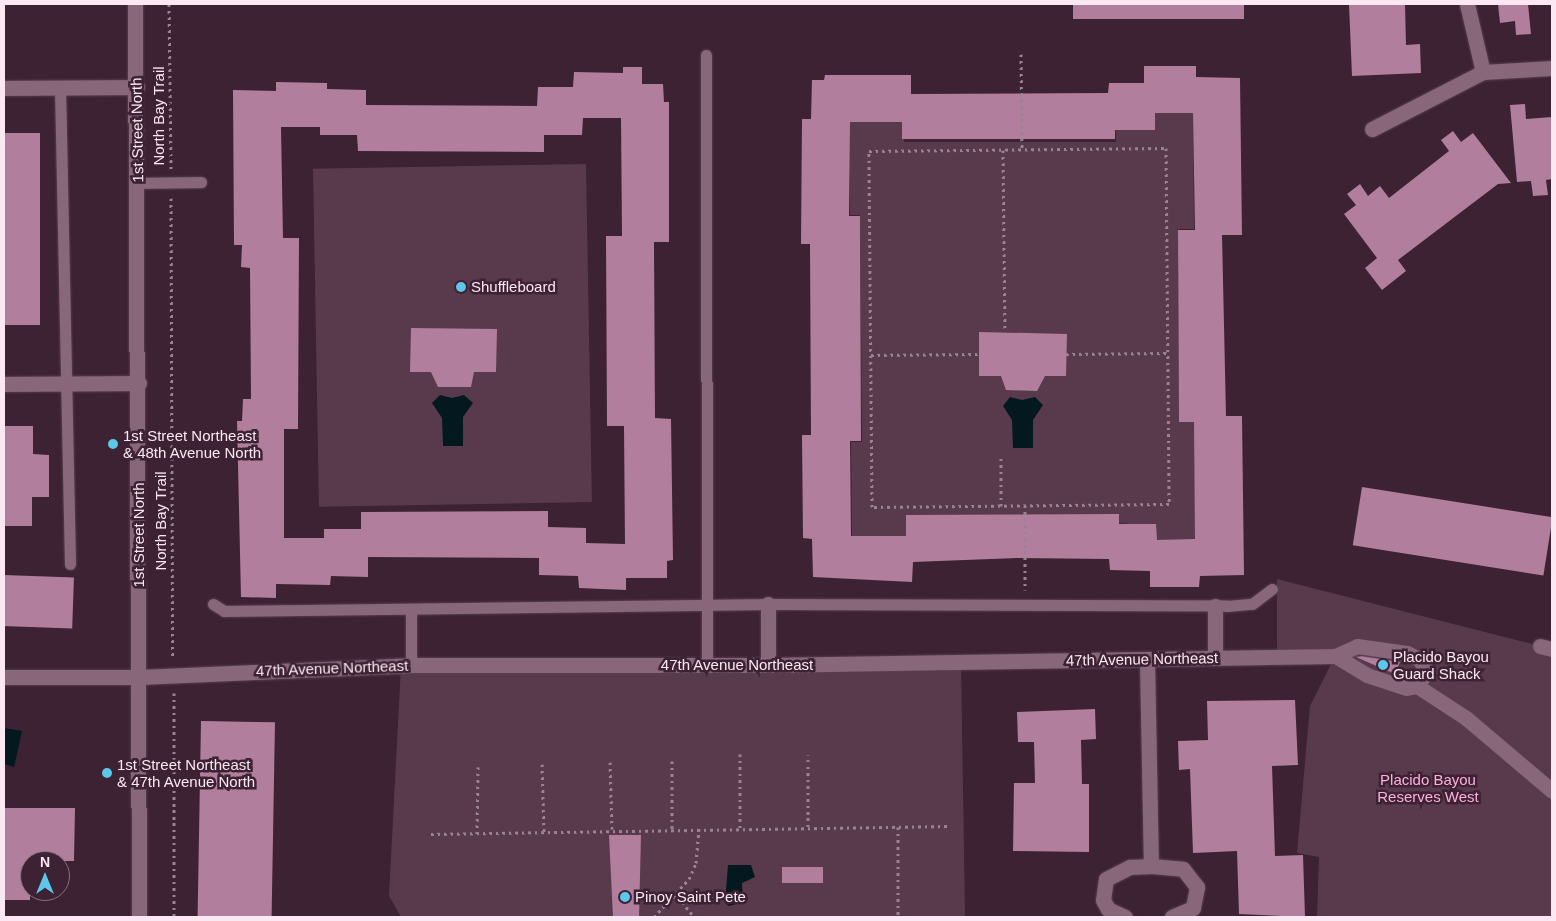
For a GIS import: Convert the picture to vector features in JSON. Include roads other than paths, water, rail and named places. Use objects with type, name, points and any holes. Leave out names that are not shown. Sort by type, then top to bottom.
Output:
[{"type":"street","name":"1st Street North","points":[[135,4],[139,383],[139,917]]},
{"type":"street","points":[[1467,4],[1483,72]]},
{"type":"street","points":[[1372,128],[1483,72],[1552,68]]},
{"type":"street","points":[[4,88],[137,87]]},
{"type":"street","points":[[4,384],[139,383]]},
{"type":"street","points":[[768,604],[768,665]]},
{"type":"street","points":[[1214,606],[1214,658]]},
{"type":"street","name":"47th Avenue Northeast","points":[[4,677],[139,677],[411,665],[768,665],[1335,656],[1357,646],[1407,653],[1419,658],[1427,671],[1417,686]]},
{"type":"street","name":"47th Avenue Northeast","points":[[1335,656],[1385,683],[1417,686],[1466,718],[1552,791]]},
{"type":"street","points":[[1147,660],[1151,866]]},
{"type":"street","points":[[1125,917],[1108,909],[1103,900],[1106,879],[1130,867],[1151,866],[1183,869],[1197,886],[1193,908],[1172,917]]},
{"type":"lane","points":[[706,55],[707,665]]},
{"type":"lane","points":[[60,87],[70,564]]},
{"type":"lane","points":[[137,182],[202,182]]},
{"type":"lane","points":[[213,604],[224,611],[411,611],[706,607],[768,604],[1214,606],[1252,604],[1272,589]]},
{"type":"lane","points":[[411,611],[411,665]]},
{"type":"water","points":[[440,395],[452,398],[464,395],[473,403],[463,417],[463,446],[443,446],[442,418],[432,403]]},
{"type":"water","points":[[1010,397],[1022,400],[1035,397],[1043,405],[1033,420],[1033,448],[1013,448],[1012,420],[1003,406]]},
{"type":"water","points":[[4,728],[22,731],[14,767],[4,764]]},
{"type":"water","points":[[728,865],[751,865],[755,877],[742,883],[743,902],[729,906],[725,903]]},
{"type":"place","name":"Shuffleboard","points":[[461,287]]},
{"type":"place","name":"1st Street Northeast & 48th Avenue North","points":[[113,444]]},
{"type":"place","name":"Placido Bayou Guard Shack","points":[[1383,665]]},
{"type":"place","name":"1st Street Northeast & 47th Avenue North","points":[[107,773]]},
{"type":"place","name":"Pinoy Saint Pete","points":[[625,897]]},
{"type":"park label","name":"Placido Bayou Reserves West","points":[[1428,788]]}]
